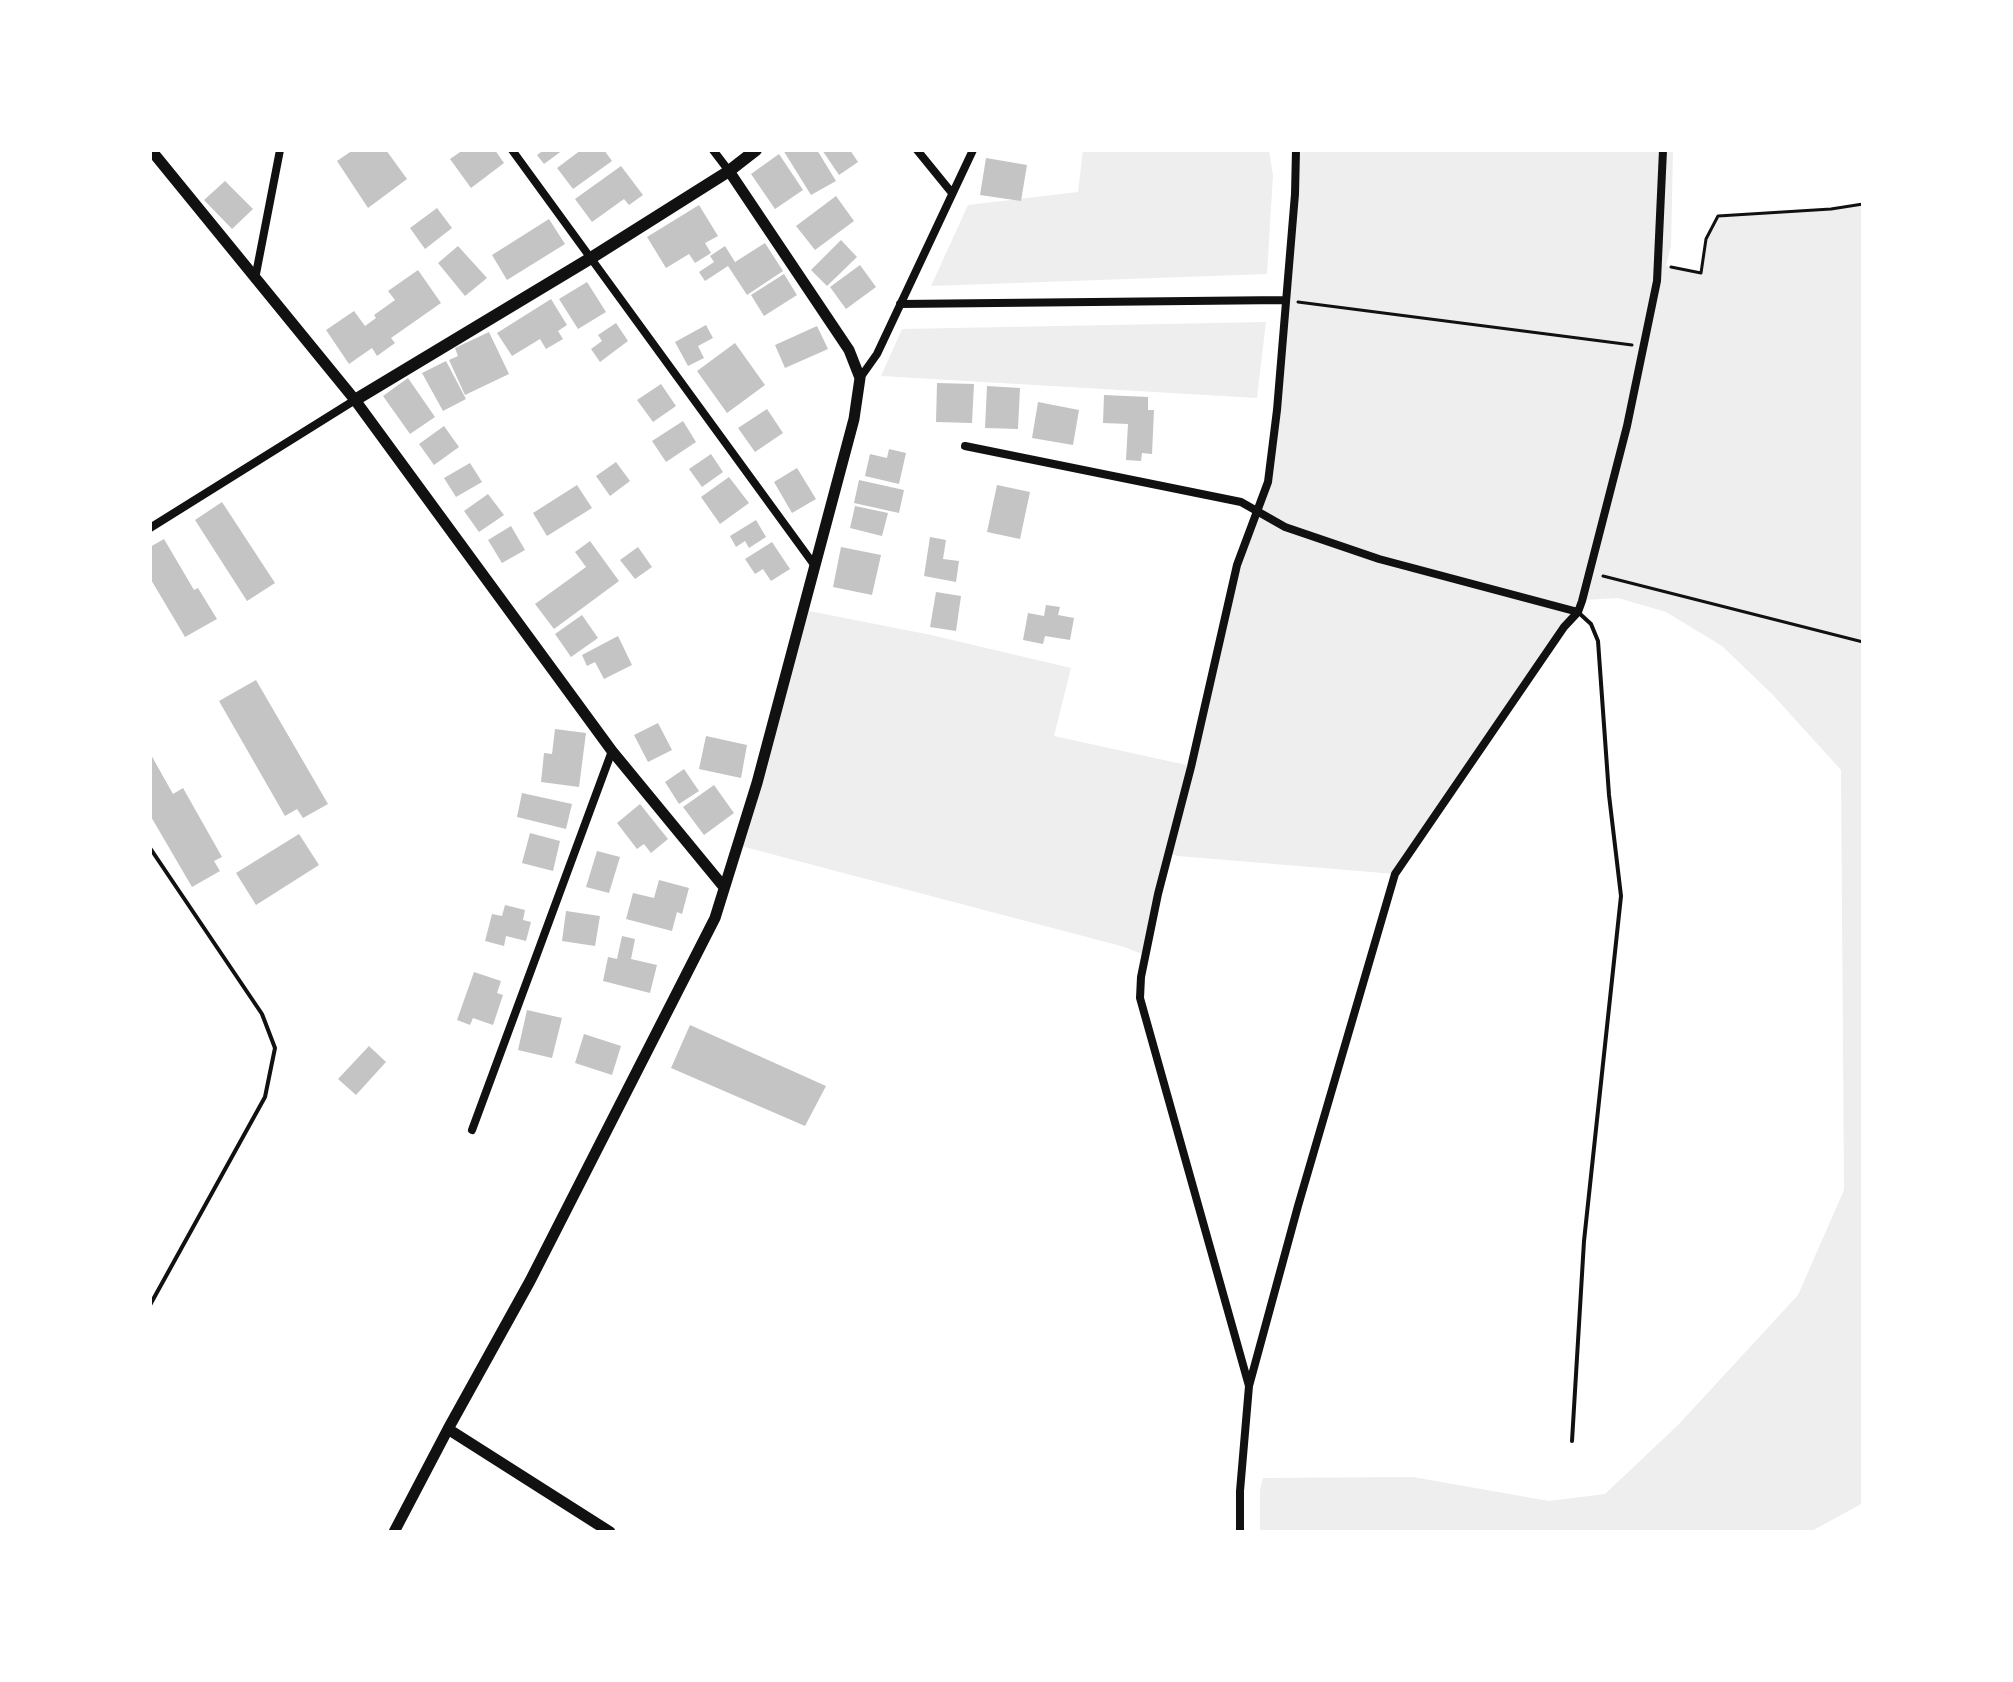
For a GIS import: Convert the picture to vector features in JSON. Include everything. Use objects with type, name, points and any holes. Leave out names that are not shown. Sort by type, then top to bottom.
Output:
[{"type":"main road","points":[[355,400],[591,258],[729,171],[756,150]]},
{"type":"street","points":[[151,150],[355,400],[612,751],[723,886]]},
{"type":"street","points":[[255,280],[280,150]]},
{"type":"street","points":[[512,150],[815,566]]},
{"type":"street","points":[[713,150],[849,350],[860,378]]},
{"type":"street","points":[[917,150],[952,193]]},
{"type":"street","points":[[394,1532],[530,1281],[715,918],[757,783],[854,419],[860,378],[877,354],[973,150]]},
{"type":"street","points":[[1249,1386],[1140,998],[1141,977],[1158,894],[1191,767],[1237,565],[1265,495],[1272,458],[1297,175],[1296,150]]},
{"type":"street","points":[[1240,1532],[1240,1491],[1249,1386],[1395,874],[1564,627],[1578,612],[1627,426],[1644,346],[1658,265],[1663,150]]},
{"type":"street","points":[[900,304],[1285,300]]},
{"type":"street","points":[[150,528],[355,400]]},
{"type":"street","points":[[965,446],[1241,502],[1285,527],[1379,559],[1578,612]]},
{"type":"street","points":[[472,1130],[612,751]]},
{"type":"street","points":[[448,1429],[610,1532]]},
{"type":"lane","points":[[1572,1441],[1584,1241],[1621,896],[1609,795],[1598,641],[1591,624],[1578,612]]},
{"type":"lane","points":[[150,848],[262,1014],[275,1048],[265,1097],[150,1305]]},
{"type":"path","points":[[1658,265],[1701,273],[1706,239],[1718,216],[1863,204]]},
{"type":"path","points":[[1285,300],[1644,346]]},
{"type":"path","points":[[1590,572],[1863,642]]},
{"type":"shaded area","points":[[1083,150],[1269,150],[1273,175],[1267,274],[931,286],[968,205],[1078,192]]},
{"type":"shaded area","points":[[1296,150],[1673,150],[1671,246],[1666,266],[1700,273],[1706,239],[1718,216],[1863,204],[1863,1503],[1810,1532],[1260,1532],[1263,1478],[1413,1477],[1549,1501],[1605,1494],[1679,1424],[1798,1295],[1844,1190],[1841,770],[1772,694],[1722,646],[1666,612],[1618,598],[1583,600],[1395,874],[1169,853],[1145,955],[1121,946],[737,845],[804,610],[931,635],[1071,668],[1054,736],[1191,766],[1237,565],[1268,482]]},
{"type":"shaded area","points":[[1266,322],[1257,398],[881,376],[902,329]]},
{"type":"building","points":[[353,150],[386,150],[407,179],[368,208],[337,161]]},
{"type":"building","points":[[463,150],[495,150],[504,163],[471,188],[450,159]]},
{"type":"building","points":[[544,150],[563,150],[544,164],[537,155]]},
{"type":"building","points":[[581,150],[604,150],[612,161],[573,189],[557,168]]},
{"type":"building","points":[[783,150],[817,150],[836,181],[811,195]]},
{"type":"building","points":[[822,150],[850,150],[858,162],[839,175]]},
{"type":"building","points":[[779,154],[803,190],[775,209],[751,174]]},
{"type":"building","points":[[986,158],[1027,165],[1021,201],[980,195]]},
{"type":"building","points":[[621,166],[643,195],[629,205],[624,199],[592,222],[575,199]]},
{"type":"building","points":[[225,181],[253,209],[232,229],[204,200]]},
{"type":"building","points":[[836,196],[854,221],[815,250],[796,226]]},
{"type":"building","points":[[699,205],[718,236],[705,243],[711,253],[695,263],[689,254],[666,268],[647,237]]},
{"type":"building","points":[[437,208],[452,228],[425,249],[410,228]]},
{"type":"building","points":[[549,219],[565,244],[507,280],[492,255]]},
{"type":"building","points":[[841,240],[857,257],[827,286],[811,270]]},
{"type":"building","points":[[765,243],[783,271],[747,295],[728,266],[705,281],[699,272],[714,262],[710,256],[725,246],[735,262]]},
{"type":"building","points":[[458,246],[487,278],[465,296],[438,263]]},
{"type":"building","points":[[860,265],[876,287],[846,309],[830,287]]},
{"type":"building","points":[[418,270],[441,303],[391,338],[395,343],[377,356],[372,348],[349,364],[326,330],[354,311],[365,326],[376,318],[374,315],[395,300],[388,291]]},
{"type":"building","points":[[784,274],[797,295],[764,316],[751,295]]},
{"type":"building","points":[[587,282],[606,312],[578,329],[559,299]]},
{"type":"building","points":[[551,299],[567,325],[558,331],[563,339],[546,349],[540,339],[512,356],[497,333]]},
{"type":"building","points":[[616,323],[628,341],[600,362],[591,349],[602,341],[598,335]]},
{"type":"building","points":[[706,325],[713,338],[698,346],[704,358],[688,366],[675,342]]},
{"type":"building","points":[[817,326],[828,349],[785,368],[775,345]]},
{"type":"building","points":[[489,332],[509,374],[465,395],[449,360],[458,356],[455,348]]},
{"type":"building","points":[[735,343],[765,385],[727,413],[697,371]]},
{"type":"building","points":[[446,361],[466,399],[443,411],[422,373]]},
{"type":"building","points":[[408,378],[435,417],[410,434],[383,396]]},
{"type":"building","points":[[937,383],[974,384],[972,423],[936,422]]},
{"type":"building","points":[[661,384],[676,406],[653,422],[637,400]]},
{"type":"building","points":[[987,386],[1020,388],[1018,429],[985,428]]},
{"type":"building","points":[[1104,395],[1148,397],[1148,410],[1154,410],[1152,454],[1142,453],[1141,461],[1126,460],[1128,424],[1103,423]]},
{"type":"building","points":[[1038,402],[1079,410],[1073,445],[1032,438]]},
{"type":"building","points":[[767,409],[783,433],[755,452],[738,428]]},
{"type":"building","points":[[683,421],[696,442],[666,462],[652,441]]},
{"type":"building","points":[[444,426],[459,447],[434,465],[419,444]]},
{"type":"building","points":[[889,449],[906,453],[899,484],[865,476],[870,454],[887,458]]},
{"type":"building","points":[[711,454],[723,472],[702,487],[689,469]]},
{"type":"building","points":[[616,462],[630,481],[610,496],[596,476]]},
{"type":"building","points":[[470,463],[482,482],[456,497],[444,478]]},
{"type":"building","points":[[797,468],[816,499],[792,513],[774,482]]},
{"type":"building","points":[[729,477],[749,503],[720,524],[701,497]]},
{"type":"building","points":[[859,480],[904,490],[899,513],[854,503]]},
{"type":"building","points":[[577,485],[592,508],[547,536],[533,513]]},
{"type":"building","points":[[997,485],[1030,492],[1020,539],[987,532]]},
{"type":"building","points":[[488,494],[504,515],[479,532],[464,511]]},
{"type":"building","points":[[222,502],[275,583],[247,601],[195,520]]},
{"type":"building","points":[[855,506],[888,513],[882,536],[850,528]]},
{"type":"building","points":[[756,520],[766,537],[749,548],[745,541],[736,547],[730,536]]},
{"type":"building","points":[[511,526],[525,550],[502,563],[488,540]]},
{"type":"building","points":[[930,537],[946,540],[943,559],[959,561],[956,582],[924,576]]},
{"type":"building","points":[[164,539],[194,590],[198,588],[217,619],[185,637],[150,578],[150,547]]},
{"type":"building","points":[[590,541],[619,581],[554,629],[535,604],[586,567],[575,552]]},
{"type":"building","points":[[772,542],[790,569],[771,581],[763,569],[755,574],[745,559]]},
{"type":"building","points":[[638,547],[652,567],[635,579],[620,560]]},
{"type":"building","points":[[841,547],[881,555],[872,595],[833,587]]},
{"type":"building","points":[[936,592],[961,596],[956,631],[930,627]]},
{"type":"building","points":[[1046,605],[1060,607],[1058,615],[1074,618],[1070,640],[1045,636],[1043,644],[1023,640],[1028,613],[1044,616]]},
{"type":"building","points":[[582,615],[598,638],[571,657],[555,634]]},
{"type":"building","points":[[618,636],[632,665],[604,679],[595,662],[587,666],[582,655]]},
{"type":"building","points":[[256,680],[328,804],[303,818],[297,809],[285,816],[219,701]]},
{"type":"building","points":[[658,723],[672,750],[648,762],[634,735]]},
{"type":"building","points":[[555,729],[586,733],[579,787],[541,782],[544,753],[552,754]]},
{"type":"building","points":[[706,736],[747,745],[741,778],[699,769]]},
{"type":"building","points":[[150,753],[173,794],[183,788],[222,857],[214,861],[220,871],[192,887],[150,815]]},
{"type":"building","points":[[684,769],[699,791],[679,804],[665,782]]},
{"type":"building","points":[[714,785],[734,813],[704,835],[683,807]]},
{"type":"building","points":[[522,793],[572,804],[566,829],[517,817]]},
{"type":"building","points":[[640,804],[668,839],[651,853],[644,844],[637,849],[617,823]]},
{"type":"building","points":[[530,833],[560,841],[553,871],[522,863]]},
{"type":"building","points":[[299,834],[319,865],[256,905],[236,873]]},
{"type":"building","points":[[597,851],[620,857],[609,893],[586,887]]},
{"type":"building","points":[[659,880],[689,888],[682,914],[677,912],[672,931],[626,919],[633,893],[654,898]]},
{"type":"building","points":[[505,905],[525,910],[523,920],[531,922],[526,941],[506,936],[504,946],[485,941],[492,914],[502,916]]},
{"type":"building","points":[[566,911],[600,916],[595,946],[562,941]]},
{"type":"building","points":[[622,936],[635,939],[631,959],[657,965],[650,993],[603,981],[608,957],[617,959]]},
{"type":"building","points":[[474,972],[501,981],[497,993],[503,995],[493,1025],[473,1018],[470,1025],[457,1020]]},
{"type":"building","points":[[527,1010],[562,1018],[552,1058],[518,1050]]},
{"type":"building","points":[[690,1025],[826,1086],[805,1126],[671,1068]]},
{"type":"building","points":[[584,1034],[621,1046],[612,1075],[575,1063]]},
{"type":"building","points":[[369,1046],[386,1062],[356,1095],[338,1079]]}]
